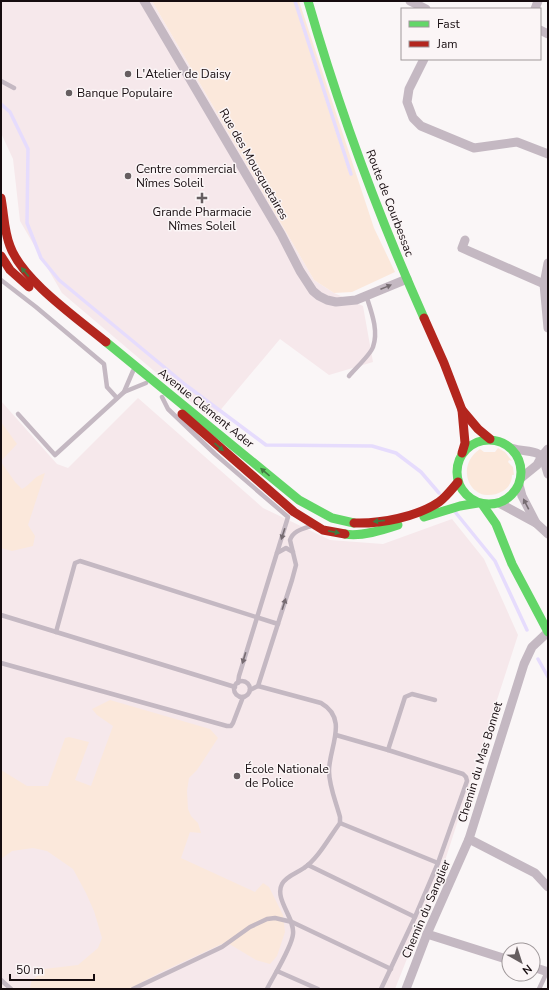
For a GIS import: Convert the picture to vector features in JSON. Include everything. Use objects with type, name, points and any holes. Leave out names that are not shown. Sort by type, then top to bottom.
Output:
[{"type":"street","name":"Rue des Mousquetaires","points":[[144,1],[313,291],[327,300],[336,302],[356,300],[407,279]]},
{"type":"street","name":"Route de Courbessac","points":[[308,1],[327,67],[366,179],[407,279],[444,363],[462,410],[465,443],[462,452]]},
{"type":"street","points":[[414,2],[424,8]]},
{"type":"street","points":[[424,60],[409,89],[408,102],[413,118],[421,126],[474,148],[517,142],[548,154]]},
{"type":"street","name":"Avenue Clément Ader","points":[[1,198],[8,240],[17,262],[25,273],[50,296],[299,500],[333,522],[355,523],[389,520],[413,513],[437,504],[458,482]]},
{"type":"street","points":[[465,240],[462,248],[544,284]]},
{"type":"street","name":"Avenue Clément Ader","points":[[1,256],[4,262],[17,277],[133,371],[294,513],[323,530],[350,535],[378,531],[460,506],[480,503]]},
{"type":"street","points":[[548,262],[544,284],[548,328]]},
{"type":"street","name":"Route de Courbessac","points":[[462,410],[478,429],[490,439]]},
{"type":"street","points":[[480,440],[498,440],[511,448],[523,451],[534,451],[546,456],[520,481],[514,492],[508,498],[498,503],[480,503],[469,498],[462,491],[458,482],[456,472],[462,452],[470,445],[480,440]]},
{"type":"street","points":[[511,448],[520,462],[522,496],[536,523]]},
{"type":"street","points":[[546,456],[548,474]]},
{"type":"street","points":[[480,503],[496,524],[512,564],[548,632]]},
{"type":"street","points":[[498,503],[536,523],[548,534]]},
{"type":"street","points":[[496,524],[498,503]]},
{"type":"street","name":"Chemin du Mas Bonnet","points":[[548,632],[532,647],[524,664],[469,839],[535,873],[548,887]]},
{"type":"street","name":"Chemin du Sanglier","points":[[406,989],[427,934],[469,839]]},
{"type":"street","points":[[427,934],[501,957]]},
{"type":"lane","points":[[1,81],[14,88]]},
{"type":"lane","points":[[1,280],[104,364],[107,387],[117,398]]},
{"type":"lane","points":[[349,376],[373,348],[375,332],[366,295]]},
{"type":"lane","points":[[124,392],[133,371]]},
{"type":"lane","points":[[18,414],[55,455],[124,392],[146,383]]},
{"type":"lane","points":[[243,697],[236,694],[238,676],[276,554],[294,513]]},
{"type":"lane","points":[[258,686],[296,565],[290,540],[294,533],[316,525]]},
{"type":"lane","points":[[276,554],[286,548],[293,552]]},
{"type":"lane","points":[[56,632],[75,563],[80,560],[278,624]]},
{"type":"lane","points":[[1,615],[236,685],[243,682],[247,683],[250,690]]},
{"type":"lane","points":[[1,663],[227,726],[231,726],[233,723],[243,697],[248,695],[250,690],[258,686],[321,703],[328,708],[335,719],[336,736],[329,771],[340,817],[340,823],[308,865],[285,879],[280,888],[287,913],[292,922],[294,933],[291,944],[267,989]]},
{"type":"lane","points":[[388,750],[405,697],[412,694],[436,700]]},
{"type":"lane","points":[[336,736],[388,750],[463,774],[467,781],[438,863],[415,917],[381,989]]},
{"type":"lane","points":[[340,823],[438,863]]},
{"type":"lane","points":[[308,865],[415,917]]},
{"type":"lane","points":[[133,989],[222,947],[250,927],[267,919],[275,918],[292,922],[391,969]]},
{"type":"lane","points":[[277,971],[318,989]]},
{"type":"lane","points":[[539,989],[548,972]]},
{"type":"lane","points":[[1,980],[11,989]]},
{"type":"shaded area","points":[[1,1],[152,1],[314,280],[334,293],[363,306],[373,362],[329,375],[280,339],[212,420],[62,293],[20,221],[13,159],[1,133]]},
{"type":"shaded area","points":[[152,1],[299,1],[374,228],[395,272],[352,292],[334,293],[314,280]]},
{"type":"shaded area","name":"École Nationale de Police","points":[[138,398],[263,508],[330,540],[383,544],[452,519],[484,559],[518,635],[441,873],[395,989],[1,989],[1,401],[57,464],[68,468]]},
{"type":"shaded area","points":[[1,422],[17,444],[1,461]]},
{"type":"shaded area","points":[[498,448],[505,452],[512,461],[509,460],[508,462],[513,467],[514,475],[512,475],[511,482],[503,491],[492,495],[483,494],[475,490],[470,484],[467,475],[468,466],[472,457],[480,449],[484,452],[495,452]]},
{"type":"shaded area","points":[[1,462],[15,482],[22,489],[37,476],[45,473],[28,525],[35,536],[33,546],[12,551],[1,548]]},
{"type":"shaded area","points":[[110,700],[210,729],[218,738],[197,770],[189,778],[187,791],[188,809],[191,816],[198,823],[201,833],[190,832],[181,858],[255,892],[263,883],[269,887],[283,915],[285,932],[277,956],[270,964],[256,960],[226,942],[159,973],[129,989],[30,989],[31,982],[44,969],[78,965],[98,948],[102,938],[94,911],[73,869],[47,851],[33,848],[12,851],[1,859],[1,770],[27,786],[48,786],[65,738],[69,737],[89,742],[75,780],[91,786],[113,726],[97,715],[92,709]]},
{"type":"waterway","points":[[295,1],[351,174]]},
{"type":"waterway","points":[[1,104],[10,112],[28,149],[27,223],[41,258],[59,280],[187,386],[266,445],[372,446],[396,453],[421,472],[439,493]]},
{"type":"waterway","points":[[456,513],[495,561],[527,630]]},
{"type":"waterway","points":[[538,659],[548,677]]},
{"type":"traffic: fast","points":[[308,1],[333,82],[360,161],[375,201],[424,318]]},
{"type":"traffic: fast","points":[[106,342],[299,500],[332,518],[354,523]]},
{"type":"traffic: fast","points":[[483,440],[495,440],[512,449],[519,460],[521,472],[519,484],[512,495],[495,504],[483,504],[471,499],[462,490],[457,478],[457,466],[462,454],[471,445],[483,440]]},
{"type":"traffic: fast","points":[[424,517],[460,506],[478,503]]},
{"type":"traffic: fast","points":[[482,504],[496,524],[512,564],[548,632]]},
{"type":"traffic: fast","points":[[345,534],[365,534],[398,525]]},
{"type":"traffic: jam","points":[[1,198],[6,234],[16,259],[26,272],[52,298],[106,342]]},
{"type":"traffic: jam","points":[[1,256],[10,270],[29,287]]},
{"type":"traffic: jam","points":[[424,318],[444,363],[462,410],[478,429],[490,439]]},
{"type":"traffic: jam","points":[[462,410],[465,443],[462,453]]},
{"type":"traffic: jam","points":[[182,414],[294,512],[323,530],[345,534]]},
{"type":"traffic: jam","points":[[354,523],[387,521],[420,512],[442,500],[458,482]]},
{"type":"place","name":"L'Atelier de Daisy","points":[[128,74]]},
{"type":"place","name":"Banque Populaire","points":[[69,93]]},
{"type":"place","name":"Centre commercial Nîmes Soleil","points":[[128,176]]},
{"type":"place","name":"Grande Pharmacie Nîmes Soleil","points":[[202,198]]},
{"type":"place","name":"École Nationale de Police","points":[[237,776]]}]
